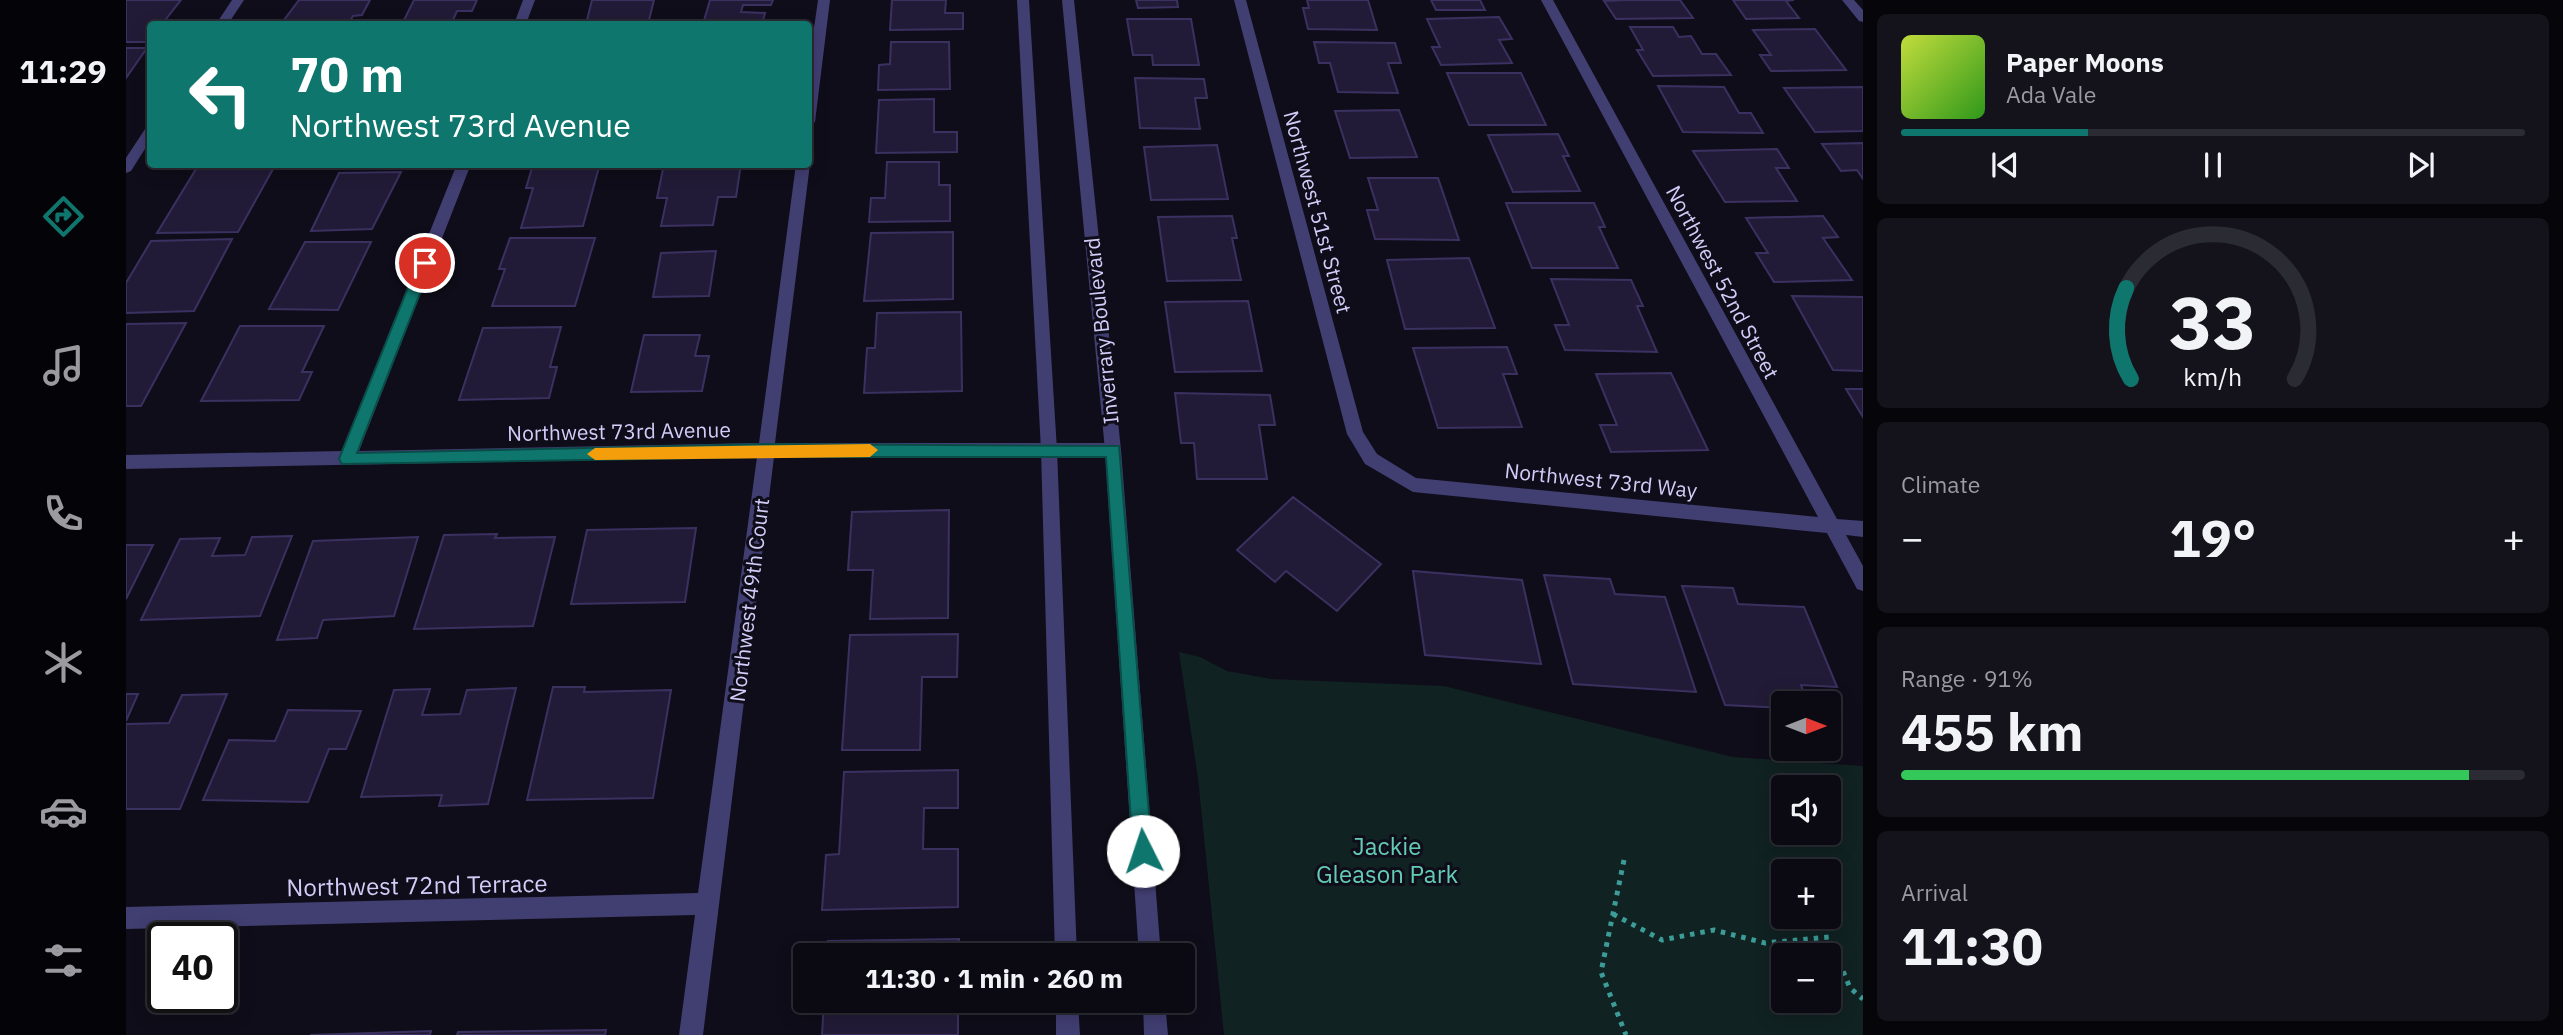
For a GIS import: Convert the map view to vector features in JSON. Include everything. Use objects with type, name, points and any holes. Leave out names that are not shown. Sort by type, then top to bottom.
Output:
[{"type":"street","points":[[224,21],[238,0]]},
{"type":"street","points":[[521,21],[529,0]]},
{"type":"street","points":[[812,92],[824,0]]},
{"type":"street","points":[[1023,0],[1049,450],[1066,943]]},
{"type":"street","name":"Inverrary Boulevard","points":[[1068,0],[1113,450],[1149,943]]},
{"type":"street","name":"Northwest 51st Street","points":[[1240,0],[1355,434]]},
{"type":"street","name":"Northwest 52nd Street","points":[[1547,0],[1863,583]]},
{"type":"street","points":[[1848,0],[1863,18]]},
{"type":"street","points":[[126,169],[147,137]]},
{"type":"street","points":[[347,459],[462,168]]},
{"type":"street","name":"Northwest 49th Court","points":[[691,1035],[803,168]]},
{"type":"street","name":"Northwest 73rd Way","points":[[1355,434],[1371,459],[1413,485],[1863,529]]},
{"type":"street","name":"Northwest 73rd Avenue","points":[[126,462],[768,450],[1113,450]]},
{"type":"street","name":"Northwest 72nd Terrace","points":[[126,918],[709,904]]},
{"type":"street","points":[[1067,1013],[1068,1035]]},
{"type":"street","points":[[1155,1013],[1156,1035]]},
{"type":"path","points":[[1624,860],[1601,972],[1626,1035]]},
{"type":"path","points":[[1613,914],[1662,940],[1714,930],[1765,943],[1829,937],[1850,988],[1863,999]]},
{"type":"green space","name":"Jackie Gleason Park","points":[[1179,652],[1200,657],[1227,671],[1271,679],[1444,686],[1733,757],[1863,766],[1863,1035],[1224,1035],[1198,778]]},
{"type":"building","points":[[126,0],[181,0],[164,21],[147,21],[147,42],[126,42]]},
{"type":"building","points":[[299,0],[370,0],[362,15],[353,16],[350,21],[283,21]]},
{"type":"building","points":[[414,0],[477,0],[472,11],[457,11],[452,21],[404,21]]},
{"type":"building","points":[[592,0],[654,0],[649,21],[587,21]]},
{"type":"building","points":[[710,0],[773,0],[771,5],[743,5],[741,12],[765,13],[763,21],[704,21]]},
{"type":"building","points":[[892,0],[946,0],[945,13],[963,13],[963,29],[890,30]]},
{"type":"building","points":[[1136,0],[1177,0],[1178,7],[1138,8]]},
{"type":"building","points":[[1307,0],[1368,0],[1377,30],[1308,29],[1303,8],[1309,8]]},
{"type":"building","points":[[1431,0],[1480,0],[1485,10],[1436,10]]},
{"type":"building","points":[[1680,0],[1693,18],[1616,19],[1604,1]]},
{"type":"building","points":[[1733,0],[1794,0],[1786,1],[1799,18],[1746,19]]},
{"type":"building","points":[[1499,17],[1512,39],[1499,40],[1512,63],[1441,65],[1432,47],[1440,47],[1427,19]]},
{"type":"building","points":[[1127,19],[1191,19],[1199,65],[1153,65],[1152,55],[1133,55]]},
{"type":"building","points":[[1630,27],[1673,27],[1679,37],[1691,36],[1702,54],[1716,54],[1731,75],[1653,76],[1637,50],[1643,50]]},
{"type":"building","points":[[1815,29],[1846,70],[1771,71],[1760,55],[1771,55],[1753,30]]},
{"type":"building","points":[[891,42],[949,42],[950,89],[878,90],[879,65],[890,64]]},
{"type":"building","points":[[1314,42],[1395,43],[1401,63],[1388,63],[1398,93],[1338,92],[1330,63],[1319,63]]},
{"type":"building","points":[[126,48],[147,48],[126,78]]},
{"type":"building","points":[[1447,73],[1521,73],[1546,125],[1469,125]]},
{"type":"building","points":[[1135,78],[1204,79],[1207,98],[1195,98],[1200,129],[1140,128]]},
{"type":"building","points":[[1658,86],[1724,87],[1739,113],[1751,113],[1763,133],[1683,132]]},
{"type":"building","points":[[1863,87],[1863,131],[1815,132],[1784,88]]},
{"type":"building","points":[[934,99],[934,132],[957,132],[957,152],[876,153],[879,100]]},
{"type":"building","points":[[1399,110],[1417,157],[1350,158],[1335,111]]},
{"type":"building","points":[[1558,134],[1569,156],[1563,156],[1580,191],[1513,192],[1488,135]]},
{"type":"building","points":[[1863,143],[1863,179],[1857,170],[1841,171],[1822,144]]},
{"type":"building","points":[[1217,145],[1228,199],[1151,200],[1144,147]]},
{"type":"building","points":[[1777,149],[1789,168],[1776,168],[1797,201],[1725,202],[1693,151]]},
{"type":"building","points":[[887,162],[939,162],[939,185],[950,185],[950,221],[869,222],[871,198],[885,198]]},
{"type":"building","points":[[532,168],[599,168],[583,226],[521,228],[533,188],[526,188]]},
{"type":"building","points":[[663,168],[740,168],[736,197],[718,197],[713,225],[661,226],[667,198],[657,198]]},
{"type":"building","points":[[196,169],[273,169],[238,232],[157,233]]},
{"type":"building","points":[[401,172],[372,229],[311,231],[339,173]]},
{"type":"building","points":[[1368,178],[1438,178],[1459,240],[1375,239],[1367,210],[1378,210]]},
{"type":"building","points":[[1506,203],[1594,203],[1605,227],[1599,227],[1618,268],[1532,268]]},
{"type":"building","points":[[1232,216],[1237,238],[1232,238],[1241,280],[1167,281],[1158,217]]},
{"type":"building","points":[[1823,216],[1838,237],[1823,238],[1852,280],[1774,282],[1756,253],[1768,253],[1746,218]]},
{"type":"building","points":[[953,232],[953,299],[864,301],[871,233]]},
{"type":"building","points":[[510,238],[595,238],[575,306],[492,306],[505,269],[499,269]]},
{"type":"building","points":[[232,239],[194,311],[126,313],[126,283],[151,241]]},
{"type":"building","points":[[305,242],[371,242],[338,310],[269,309]]},
{"type":"building","points":[[716,251],[709,296],[653,297],[661,253]]},
{"type":"building","points":[[1469,258],[1495,328],[1405,329],[1387,260]]},
{"type":"building","points":[[1551,279],[1631,280],[1643,306],[1637,306],[1657,352],[1565,350],[1555,325],[1569,325]]},
{"type":"building","points":[[1792,296],[1863,297],[1863,371],[1833,370]]},
{"type":"building","points":[[1248,301],[1262,371],[1175,372],[1165,302]]},
{"type":"building","points":[[961,312],[962,391],[864,393],[867,348],[875,348],[877,313]]},
{"type":"building","points":[[186,323],[141,406],[126,406],[126,324]]},
{"type":"building","points":[[240,326],[324,326],[302,372],[312,372],[299,400],[201,401]]},
{"type":"building","points":[[561,327],[550,367],[557,367],[549,398],[459,400],[483,328]]},
{"type":"building","points":[[644,335],[700,335],[695,356],[709,356],[702,391],[631,392]]},
{"type":"building","points":[[1507,347],[1517,374],[1503,374],[1522,427],[1438,428],[1413,348]]},
{"type":"building","points":[[1671,373],[1708,450],[1611,452],[1600,425],[1617,425],[1596,374]]},
{"type":"building","points":[[1846,389],[1863,389],[1863,417]]},
{"type":"building","points":[[1175,393],[1270,395],[1275,425],[1259,425],[1267,479],[1197,479],[1194,443],[1181,443]]},
{"type":"building","points":[[1293,497],[1381,564],[1337,611],[1286,571],[1275,582],[1237,550]]},
{"type":"building","points":[[949,510],[948,618],[870,619],[873,570],[848,570],[852,512]]},
{"type":"building","points":[[696,528],[685,602],[571,604],[587,530]]},
{"type":"building","points":[[497,534],[495,538],[555,537],[533,626],[414,629],[444,535]]},
{"type":"building","points":[[292,536],[260,616],[141,620],[180,539],[220,538],[212,556],[245,555],[252,537]]},
{"type":"building","points":[[418,537],[394,616],[323,620],[317,638],[277,640],[313,541]]},
{"type":"building","points":[[126,545],[153,545],[126,599]]},
{"type":"building","points":[[1413,571],[1522,580],[1541,664],[1425,655]]},
{"type":"building","points":[[1544,575],[1610,579],[1615,594],[1665,597],[1696,692],[1573,684]]},
{"type":"building","points":[[1682,586],[1733,588],[1738,604],[1804,607],[1837,687],[1801,685],[1803,691],[1771,691],[1771,707],[1725,705]]},
{"type":"building","points":[[958,634],[957,677],[922,677],[920,750],[842,750],[850,635]]},
{"type":"building","points":[[553,687],[585,687],[584,692],[671,690],[653,798],[527,800]]},
{"type":"building","points":[[516,688],[488,804],[439,806],[442,795],[361,797],[394,690],[430,689],[422,715],[460,714],[467,690]]},
{"type":"building","points":[[126,694],[138,694],[126,721]]},
{"type":"building","points":[[227,694],[180,809],[126,809],[126,724],[169,723],[182,695]]},
{"type":"building","points":[[288,710],[361,711],[346,749],[329,749],[308,802],[203,800],[229,740],[275,741]]},
{"type":"building","points":[[958,770],[958,808],[924,808],[923,849],[958,849],[958,907],[822,910],[826,855],[839,854],[844,772]]},
{"type":"building","points":[[959,939],[959,943],[828,943]]},
{"type":"building","points":[[823,1013],[958,1013],[958,1035],[822,1035]]},
{"type":"building","points":[[606,1030],[605,1035],[457,1035],[458,1032]]},
{"type":"building","points":[[431,1031],[430,1035],[310,1035]]},
{"type":"slow traffic","points":[[595,454],[870,450]]},
{"type":"route","points":[[425,263],[347,459],[768,450],[1113,450],[1143,851]]}]
